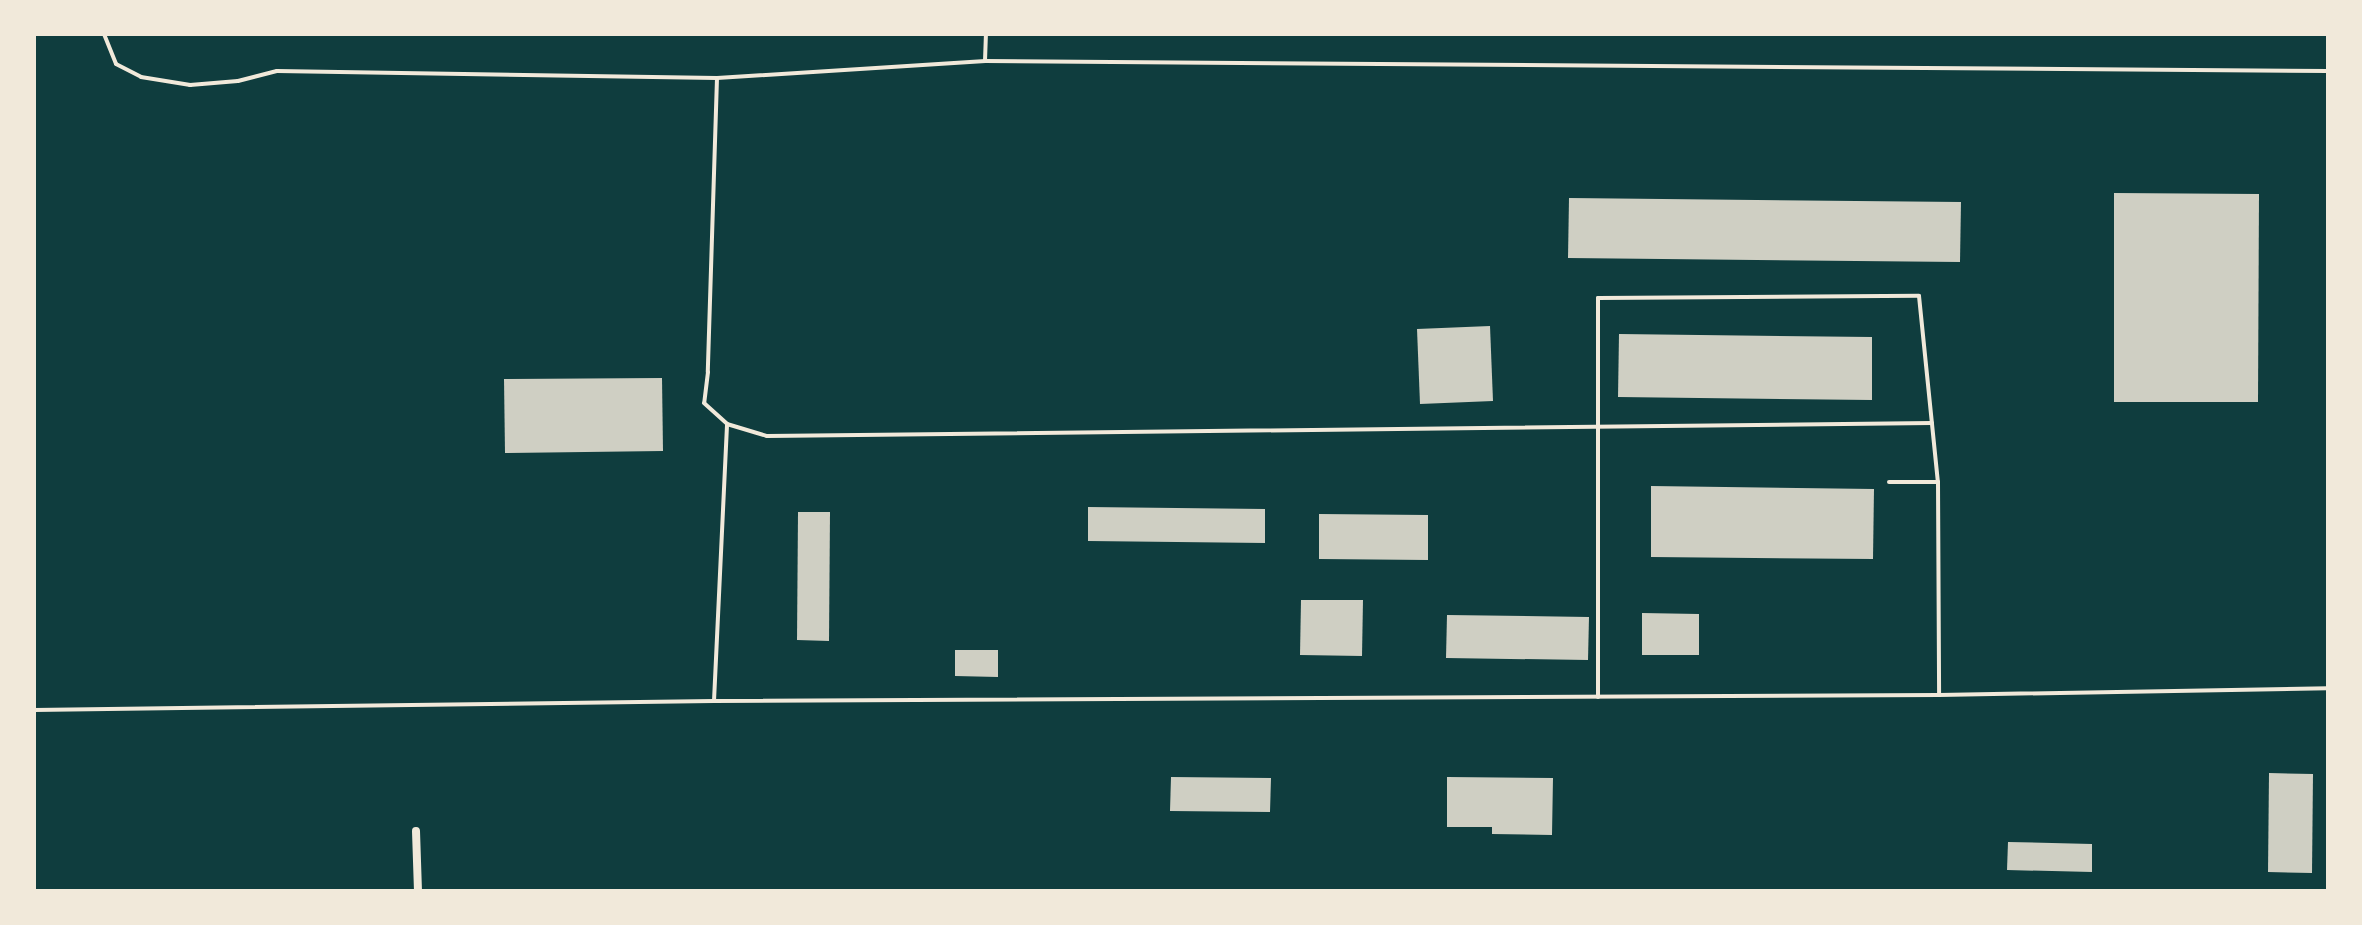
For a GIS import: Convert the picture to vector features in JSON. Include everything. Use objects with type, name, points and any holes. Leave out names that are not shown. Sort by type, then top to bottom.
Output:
[{"type":"street","points":[[416,831],[418,891]]},
{"type":"lane","points":[[104,34],[116,64],[141,77],[190,85],[238,81],[277,71],[717,78],[985,61],[2328,71]]},
{"type":"lane","points":[[985,61],[986,34]]},
{"type":"lane","points":[[717,78],[708,372],[704,403],[727,424],[767,436],[1932,423]]},
{"type":"lane","points":[[1598,697],[1598,298],[1919,296],[1938,482],[1939,695]]},
{"type":"lane","points":[[714,701],[727,424]]},
{"type":"lane","points":[[1889,482],[1938,482]]},
{"type":"lane","points":[[34,710],[714,701],[1939,695],[2328,688]]},
{"type":"building","points":[[2114,193],[2259,194],[2258,402],[2114,402]]},
{"type":"building","points":[[1569,198],[1961,202],[1960,262],[1568,258]]},
{"type":"building","points":[[1490,326],[1493,401],[1420,404],[1417,329]]},
{"type":"building","points":[[1619,334],[1872,337],[1872,400],[1618,397]]},
{"type":"building","points":[[662,378],[663,451],[505,453],[504,379]]},
{"type":"building","points":[[1651,486],[1874,489],[1873,559],[1651,557]]},
{"type":"building","points":[[1088,507],[1265,509],[1265,543],[1088,541]]},
{"type":"building","points":[[798,512],[830,512],[829,641],[797,640]]},
{"type":"building","points":[[1319,514],[1428,515],[1428,560],[1319,559]]},
{"type":"building","points":[[1301,600],[1363,600],[1362,656],[1300,655]]},
{"type":"building","points":[[1642,613],[1699,614],[1699,655],[1642,655]]},
{"type":"building","points":[[1447,615],[1589,617],[1588,660],[1446,658]]},
{"type":"building","points":[[955,650],[998,650],[998,677],[955,676]]},
{"type":"building","points":[[2269,773],[2313,774],[2312,873],[2268,872]]},
{"type":"building","points":[[1171,777],[1271,778],[1270,812],[1170,811]]},
{"type":"building","points":[[1447,777],[1553,778],[1552,835],[1492,834],[1492,827],[1447,827]]},
{"type":"building","points":[[2008,842],[2092,844],[2092,872],[2007,870]]}]
